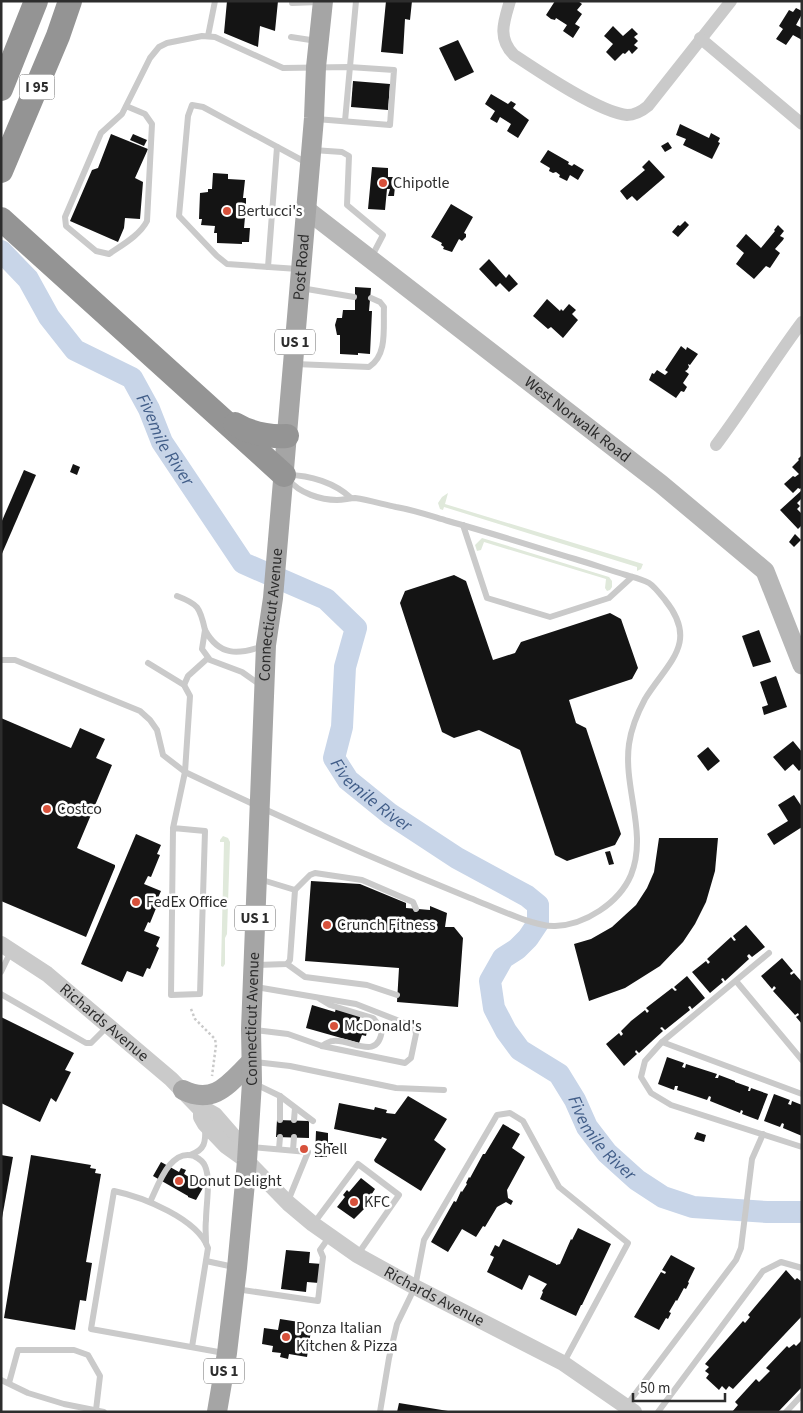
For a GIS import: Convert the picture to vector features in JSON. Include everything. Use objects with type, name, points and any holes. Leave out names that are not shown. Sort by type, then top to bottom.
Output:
[{"type":"highway","name":"I 95","points":[[1,89],[36,1]]},
{"type":"highway","name":"I 95","points":[[1,171],[51,52],[70,1]]},
{"type":"highway","points":[[1,220],[284,475]]},
{"type":"highway","points":[[204,404],[246,430],[263,435],[287,436]]},
{"type":"main road","name":"Post Road","points":[[284,475],[307,210],[318,41],[323,2]]},
{"type":"main road","name":"West Norwalk Road","points":[[307,210],[661,484],[765,571],[802,665]]},
{"type":"main road","name":"Connecticut Avenue","points":[[216,1411],[227,1353],[235,1288],[247,1154],[252,1082],[251,1029],[266,645],[273,598],[284,475]]},
{"type":"main road","points":[[183,1090],[198,1096],[216,1093],[251,1062]]},
{"type":"street","points":[[510,1],[503,26],[503,34],[506,45],[514,55],[596,105],[619,113],[635,114],[642,111],[731,1]]},
{"type":"street","points":[[700,38],[802,124]]},
{"type":"street","points":[[716,445],[747,404],[776,356],[802,322]]},
{"type":"street","name":"Richards Avenue","points":[[6,947],[47,974],[183,1090],[203,1117],[208,1111],[215,1115],[288,1202],[313,1224],[358,1255],[415,1287],[563,1363],[630,1409]]},
{"type":"lane","points":[[208,36],[215,1]]},
{"type":"lane","points":[[345,121],[356,1]]},
{"type":"lane","points":[[292,3],[323,2]]},
{"type":"lane","points":[[126,106],[146,114],[152,124],[146,221],[144,226],[131,239],[109,254],[96,252],[66,226],[65,217],[101,133],[122,114],[148,61],[159,48],[167,44],[208,36],[215,37],[283,68],[349,67],[394,70],[390,125],[314,118]]},
{"type":"lane","points":[[291,37],[318,41]]},
{"type":"lane","points":[[354,297],[268,267],[227,264],[179,216],[188,116],[192,105],[203,107],[277,147],[311,158],[342,152],[349,156],[347,205],[383,234],[371,259]]},
{"type":"lane","points":[[268,267],[277,147]]},
{"type":"lane","points":[[293,364],[369,367],[376,362],[381,353],[384,307],[380,302],[371,298]]},
{"type":"lane","points":[[284,475],[302,476],[331,484],[351,498]]},
{"type":"lane","points":[[1,660],[15,660],[140,711],[157,730],[163,755],[185,772],[416,876],[524,920],[553,927],[582,921],[605,906],[625,886],[631,874],[638,838],[628,759],[629,741],[645,700],[676,654],[681,638],[677,617],[666,600],[649,583],[632,577],[404,508],[351,498],[338,500],[303,492],[292,485],[284,475]]},
{"type":"lane","points":[[463,525],[487,598],[550,617],[609,598],[632,577]]},
{"type":"lane","points":[[177,596],[190,601],[201,612],[205,630],[211,641],[228,652],[246,652],[266,645]]},
{"type":"lane","points":[[205,630],[202,649],[208,658],[221,665],[242,672],[264,688]]},
{"type":"lane","points":[[184,685],[188,676],[208,658]]},
{"type":"lane","points":[[148,663],[184,685],[190,696],[185,772],[173,828],[171,995],[200,994],[205,831],[173,828]]},
{"type":"lane","points":[[287,964],[290,960],[295,890],[314,873],[362,880],[413,902],[416,909]]},
{"type":"lane","points":[[257,879],[295,890]]},
{"type":"lane","points":[[1,972],[6,947]]},
{"type":"lane","points":[[769,953],[662,1042],[645,1061],[641,1077],[651,1093],[671,1105],[802,1147]]},
{"type":"lane","points":[[254,965],[287,964],[305,977],[367,985],[397,995]]},
{"type":"lane","points":[[736,981],[802,1060]]},
{"type":"lane","points":[[251,1029],[288,1034],[322,1046],[405,1062],[411,1058],[416,1034],[415,1029],[407,1024],[356,1004],[253,987]]},
{"type":"lane","points":[[1,994],[86,1043],[91,1043],[107,1026]]},
{"type":"lane","points":[[317,998],[330,1005],[373,1018],[382,1029],[381,1035],[372,1046],[365,1047],[334,1040],[322,1046]]},
{"type":"lane","points":[[662,1042],[802,1094]]},
{"type":"lane","points":[[251,1062],[290,1066],[396,1088],[444,1090]]},
{"type":"lane","points":[[252,1082],[280,1096],[312,1120]]},
{"type":"lane","points":[[280,1096],[280,1120]]},
{"type":"lane","points":[[294,1120],[295,1108]]},
{"type":"lane","points":[[380,1412],[397,1324],[415,1287],[424,1240],[497,1115],[510,1113],[523,1121],[559,1188],[628,1243],[563,1363]]},
{"type":"lane","points":[[150,1202],[170,1163],[178,1157],[198,1152],[203,1145],[205,1139],[203,1117]]},
{"type":"lane","points":[[630,1409],[736,1260],[741,1248],[752,1159],[763,1134]]},
{"type":"lane","points":[[279,1149],[280,1137]]},
{"type":"lane","points":[[293,1150],[294,1137]]},
{"type":"lane","points":[[247,1154],[279,1149],[308,1152],[288,1202]]},
{"type":"lane","points":[[190,1155],[198,1158],[205,1166],[208,1190],[206,1219],[206,1243],[208,1248],[192,1347]]},
{"type":"lane","points":[[313,1224],[358,1164],[399,1195],[358,1255]]},
{"type":"lane","points":[[206,1243],[195,1229],[156,1204],[132,1195],[114,1191],[92,1329],[227,1353]]},
{"type":"lane","points":[[235,1288],[318,1301],[323,1258],[320,1250],[330,1236]]},
{"type":"lane","points":[[206,1261],[237,1268]]},
{"type":"lane","points":[[658,1412],[764,1271],[781,1262],[802,1268]]},
{"type":"lane","points":[[9,1383],[18,1350],[74,1350],[88,1355],[100,1376],[96,1410]]},
{"type":"lane","points":[[1,1380],[28,1393],[64,1404],[104,1412]]},
{"type":"lane","points":[[786,1412],[802,1395]]},
{"type":"path","points":[[191,1009],[195,1019],[215,1039],[216,1045],[211,1083]]},
{"type":"shaded area","points":[[448,493],[445,504],[643,564],[641,569],[637,571],[637,567],[444,507],[443,510],[440,509],[438,503]]},
{"type":"shaded area","points":[[482,538],[609,577],[612,581],[612,587],[607,591],[605,588],[606,579],[484,542],[481,550],[477,551],[475,545]]},
{"type":"shaded area","points":[[223,836],[228,838],[230,842],[227,934],[225,938],[225,964],[223,967],[221,966],[224,842],[220,842],[220,840]]},
{"type":"building","points":[[227,1],[278,1],[275,31],[260,26],[258,47],[224,33]]},
{"type":"building","points":[[386,1],[412,1],[410,20],[405,19],[403,54],[381,52]]},
{"type":"building","points":[[555,1],[578,1],[582,4],[577,10],[582,14],[575,24],[580,27],[573,38],[563,31],[567,25],[556,18],[555,20],[551,19],[546,15]]},
{"type":"building","points":[[796,8],[802,11],[796,25],[802,28],[802,40],[793,35],[786,45],[776,39],[783,29],[779,26],[789,10],[793,12]]},
{"type":"building","points":[[613,26],[623,36],[632,28],[638,34],[634,37],[638,41],[634,45],[638,48],[632,54],[629,50],[625,54],[623,53],[615,61],[606,52],[613,44],[604,36]]},
{"type":"building","points":[[458,40],[474,72],[455,81],[439,48]]},
{"type":"building","points":[[353,81],[390,84],[388,110],[351,107]]},
{"type":"building","points":[[491,94],[508,104],[511,101],[516,104],[513,108],[529,120],[518,138],[507,131],[511,124],[500,117],[497,123],[490,119],[495,111],[485,104]]},
{"type":"building","points":[[680,124],[709,138],[711,133],[720,138],[718,142],[720,143],[712,159],[683,145],[686,139],[676,135]]},
{"type":"building","points":[[111,134],[148,149],[135,178],[143,182],[140,219],[125,218],[124,228],[118,242],[70,221],[92,170],[98,168]]},
{"type":"building","points":[[133,134],[147,140],[144,146],[130,140]]},
{"type":"building","points":[[668,142],[672,148],[665,152],[661,146]]},
{"type":"building","points":[[548,150],[569,162],[568,164],[572,166],[574,164],[584,170],[578,180],[570,175],[567,181],[559,177],[560,175],[556,172],[549,171],[550,168],[540,162]]},
{"type":"building","points":[[649,160],[665,177],[637,201],[632,196],[627,200],[620,191],[645,170],[642,167]]},
{"type":"building","name":"Chipotle","points":[[372,167],[388,168],[388,177],[396,177],[394,196],[388,196],[390,189],[387,189],[385,210],[368,209]]},
{"type":"building","points":[[213,173],[228,174],[228,179],[245,180],[243,198],[246,198],[246,210],[248,210],[244,228],[250,228],[249,242],[242,242],[242,244],[217,243],[217,233],[214,233],[215,226],[201,225],[202,219],[199,219],[200,193],[208,192],[208,189],[212,189]]},
{"type":"building","points":[[451,204],[473,217],[464,233],[466,237],[462,241],[459,239],[452,252],[443,249],[442,243],[431,237]]},
{"type":"building","points":[[685,221],[689,225],[678,237],[672,232]]},
{"type":"building","points":[[778,225],[784,231],[780,236],[784,238],[783,240],[775,249],[780,253],[770,268],[766,266],[754,279],[736,264],[744,253],[736,246],[746,234],[761,248]]},
{"type":"building","points":[[489,259],[506,278],[509,274],[518,284],[509,292],[500,283],[496,287],[479,269]]},
{"type":"building","points":[[355,287],[371,288],[369,311],[372,311],[370,354],[340,354],[340,335],[337,335],[335,325],[337,318],[342,318],[343,310],[355,310]]},
{"type":"building","points":[[547,299],[560,311],[561,309],[563,311],[569,304],[576,310],[572,314],[578,320],[563,338],[551,327],[548,329],[533,316]]},
{"type":"building","points":[[681,346],[686,350],[687,347],[698,354],[690,365],[688,364],[689,367],[685,371],[689,374],[683,383],[687,387],[676,398],[649,380],[652,373],[654,374],[657,370],[665,375],[668,372],[665,370]]},
{"type":"building","points":[[802,455],[802,487],[793,493],[784,484],[793,476],[795,477],[799,474],[792,467]]},
{"type":"building","points":[[73,464],[80,467],[77,475],[70,472]]},
{"type":"building","points":[[24,470],[36,475],[1,556],[1,523]]},
{"type":"building","points":[[802,490],[802,498],[797,503],[800,506],[797,509],[802,514],[802,525],[798,529],[780,510]]},
{"type":"building","points":[[795,534],[801,540],[794,547],[789,542]]},
{"type":"building","points":[[454,575],[466,581],[493,660],[515,653],[521,642],[610,613],[621,619],[638,668],[632,679],[569,700],[576,723],[586,728],[621,834],[615,845],[567,861],[555,855],[520,750],[479,730],[454,738],[442,732],[400,603],[405,591]]},
{"type":"building","points":[[759,630],[771,662],[753,667],[742,636]]},
{"type":"building","points":[[776,676],[787,707],[764,715],[762,707],[768,705],[760,682]]},
{"type":"building","name":"Costco","points":[[1,718],[71,748],[80,728],[105,739],[96,758],[112,765],[77,848],[115,865],[115,867],[86,937],[1,901]]},
{"type":"building","points":[[793,741],[802,752],[802,768],[799,771],[793,764],[785,771],[773,757]]},
{"type":"building","points":[[708,747],[720,761],[708,771],[697,756]]},
{"type":"building","points":[[794,795],[802,807],[802,827],[774,845],[767,834],[788,821],[778,805]]},
{"type":"building","points":[[136,834],[161,845],[157,854],[160,855],[151,877],[148,876],[144,884],[161,891],[150,923],[148,922],[144,931],[160,937],[156,946],[159,948],[150,969],[147,968],[143,977],[127,971],[122,982],[81,964]]},
{"type":"building","points":[[659,838],[718,838],[715,871],[706,902],[683,942],[660,966],[625,988],[589,1001],[574,944],[591,939],[612,927],[636,905],[647,888],[654,872]]},
{"type":"building","points":[[610,851],[614,864],[609,865],[605,852]]},
{"type":"building","points":[[311,881],[360,884],[406,903],[406,908],[430,910],[430,906],[447,913],[445,927],[454,927],[463,938],[458,1007],[397,1002],[399,968],[305,961]]},
{"type":"building","points":[[746,925],[765,947],[752,957],[749,954],[747,956],[749,959],[725,981],[723,978],[721,979],[723,982],[710,993],[692,972],[706,961],[708,964],[710,962],[707,959],[731,937],[734,941],[736,940],[733,936]]},
{"type":"building","points":[[782,958],[793,971],[790,973],[791,975],[794,973],[802,982],[802,1024],[796,1017],[799,1015],[798,1013],[795,1015],[773,991],[776,988],[774,986],[772,989],[761,976]]},
{"type":"building","points":[[687,976],[705,998],[692,1009],[690,1006],[688,1007],[690,1010],[665,1030],[662,1027],[660,1028],[663,1031],[639,1053],[636,1050],[637,1054],[624,1066],[606,1044],[619,1033],[621,1036],[623,1034],[621,1031],[631,1021],[645,1010],[647,1013],[649,1011],[646,1008],[672,988],[675,991],[677,990],[674,987]]},
{"type":"building","name":"McDonald's","points":[[312,1005],[335,1012],[336,1008],[361,1015],[356,1024],[368,1027],[366,1036],[362,1035],[359,1043],[306,1028]]},
{"type":"building","points":[[1,1017],[74,1053],[65,1070],[71,1072],[56,1102],[51,1098],[40,1122],[1,1103]]},
{"type":"building","points":[[667,1057],[684,1063],[682,1067],[685,1068],[686,1064],[717,1074],[715,1078],[718,1078],[719,1075],[749,1087],[748,1091],[751,1088],[768,1094],[758,1120],[742,1114],[743,1111],[741,1110],[740,1113],[710,1101],[711,1097],[709,1096],[707,1100],[677,1090],[678,1086],[675,1086],[674,1090],[658,1084]]},
{"type":"building","points":[[774,1094],[790,1100],[788,1104],[791,1105],[792,1101],[802,1105],[802,1136],[783,1128],[784,1124],[782,1123],[780,1127],[764,1121]]},
{"type":"building","points":[[408,1096],[447,1119],[434,1140],[446,1149],[421,1191],[375,1162],[374,1160],[387,1139],[334,1129],[339,1103],[374,1110],[375,1107],[387,1110],[386,1113],[395,1114]]},
{"type":"building","points":[[277,1120],[309,1121],[309,1138],[276,1137]]},
{"type":"building","points":[[503,1124],[520,1134],[512,1148],[525,1157],[507,1190],[508,1198],[513,1201],[511,1205],[506,1202],[497,1207],[485,1227],[483,1226],[476,1237],[462,1229],[448,1252],[431,1242],[454,1201],[456,1202],[469,1177]]},
{"type":"building","points":[[316,1131],[328,1133],[328,1143],[333,1143],[333,1149],[327,1149],[327,1157],[315,1157]]},
{"type":"building","points":[[697,1132],[706,1135],[704,1142],[694,1139]]},
{"type":"building","points":[[1,1155],[13,1157],[2,1218],[1,1218]]},
{"type":"building","points":[[31,1155],[91,1165],[90,1168],[96,1169],[95,1173],[101,1174],[86,1262],[92,1263],[86,1301],[80,1300],[75,1330],[4,1318]]},
{"type":"building","name":"Donut Delight","points":[[161,1162],[179,1172],[181,1168],[186,1170],[184,1174],[204,1186],[196,1200],[153,1176]]},
{"type":"building","name":"KFC","points":[[361,1178],[375,1189],[364,1206],[365,1208],[354,1219],[337,1207],[345,1197],[343,1195],[347,1190],[349,1192]]},
{"type":"building","points":[[578,1228],[611,1244],[576,1316],[540,1299],[542,1291],[547,1284],[529,1275],[522,1290],[487,1272],[494,1257],[490,1255],[495,1245],[499,1247],[503,1239],[556,1265],[560,1264]]},
{"type":"building","points":[[286,1250],[310,1252],[309,1263],[322,1264],[319,1283],[307,1282],[306,1292],[281,1289]]},
{"type":"building","points":[[671,1255],[695,1268],[686,1289],[684,1288],[676,1300],[669,1312],[671,1313],[668,1319],[666,1318],[659,1330],[634,1317],[661,1272],[665,1274],[666,1272],[662,1270]]},
{"type":"building","points":[[786,1270],[795,1280],[797,1278],[802,1282],[802,1316],[733,1389],[729,1386],[726,1390],[722,1386],[719,1390],[706,1378],[709,1374],[705,1371],[709,1367],[705,1364],[743,1321],[745,1323],[750,1317],[748,1315]]},
{"type":"building","name":"Ponza Italian Kitchen & Pizza","points":[[280,1319],[312,1324],[307,1357],[289,1354],[288,1359],[280,1357],[281,1353],[272,1352],[273,1346],[262,1344],[264,1328],[278,1330]]},
{"type":"building","points":[[802,1340],[802,1387],[778,1412],[732,1412],[738,1405],[735,1402],[756,1379],[759,1382],[770,1371],[766,1368],[787,1346],[789,1348],[794,1344],[796,1346]]},
{"type":"building","points":[[399,1403],[448,1411],[448,1412],[397,1412]]},
{"type":"waterway","name":"Fivemile River","points":[[1,251],[28,279],[49,317],[75,350],[132,378],[149,409],[162,442],[243,563],[326,599],[356,628],[345,667],[342,727],[334,758],[348,780],[390,814],[457,858],[527,896],[538,905],[538,923],[528,938],[517,949],[503,958],[490,981],[494,1008],[506,1031],[520,1050],[559,1074],[575,1100],[587,1127],[607,1153],[637,1180],[663,1197],[693,1207],[767,1212],[802,1212]]},
{"type":"place","name":"Chipotle","points":[[383,183]]},
{"type":"place","name":"Bertucci's","points":[[227,211]]},
{"type":"place","name":"Costco","points":[[47,809]]},
{"type":"place","name":"FedEx Office","points":[[136,902]]},
{"type":"place","name":"Crunch Fitness","points":[[327,925]]},
{"type":"place","name":"McDonald's","points":[[334,1026]]},
{"type":"place","name":"Shell","points":[[304,1149]]},
{"type":"place","name":"Donut Delight","points":[[179,1181]]},
{"type":"place","name":"KFC","points":[[354,1202]]},
{"type":"place","name":"Ponza Italian Kitchen & Pizza","points":[[286,1337]]}]
